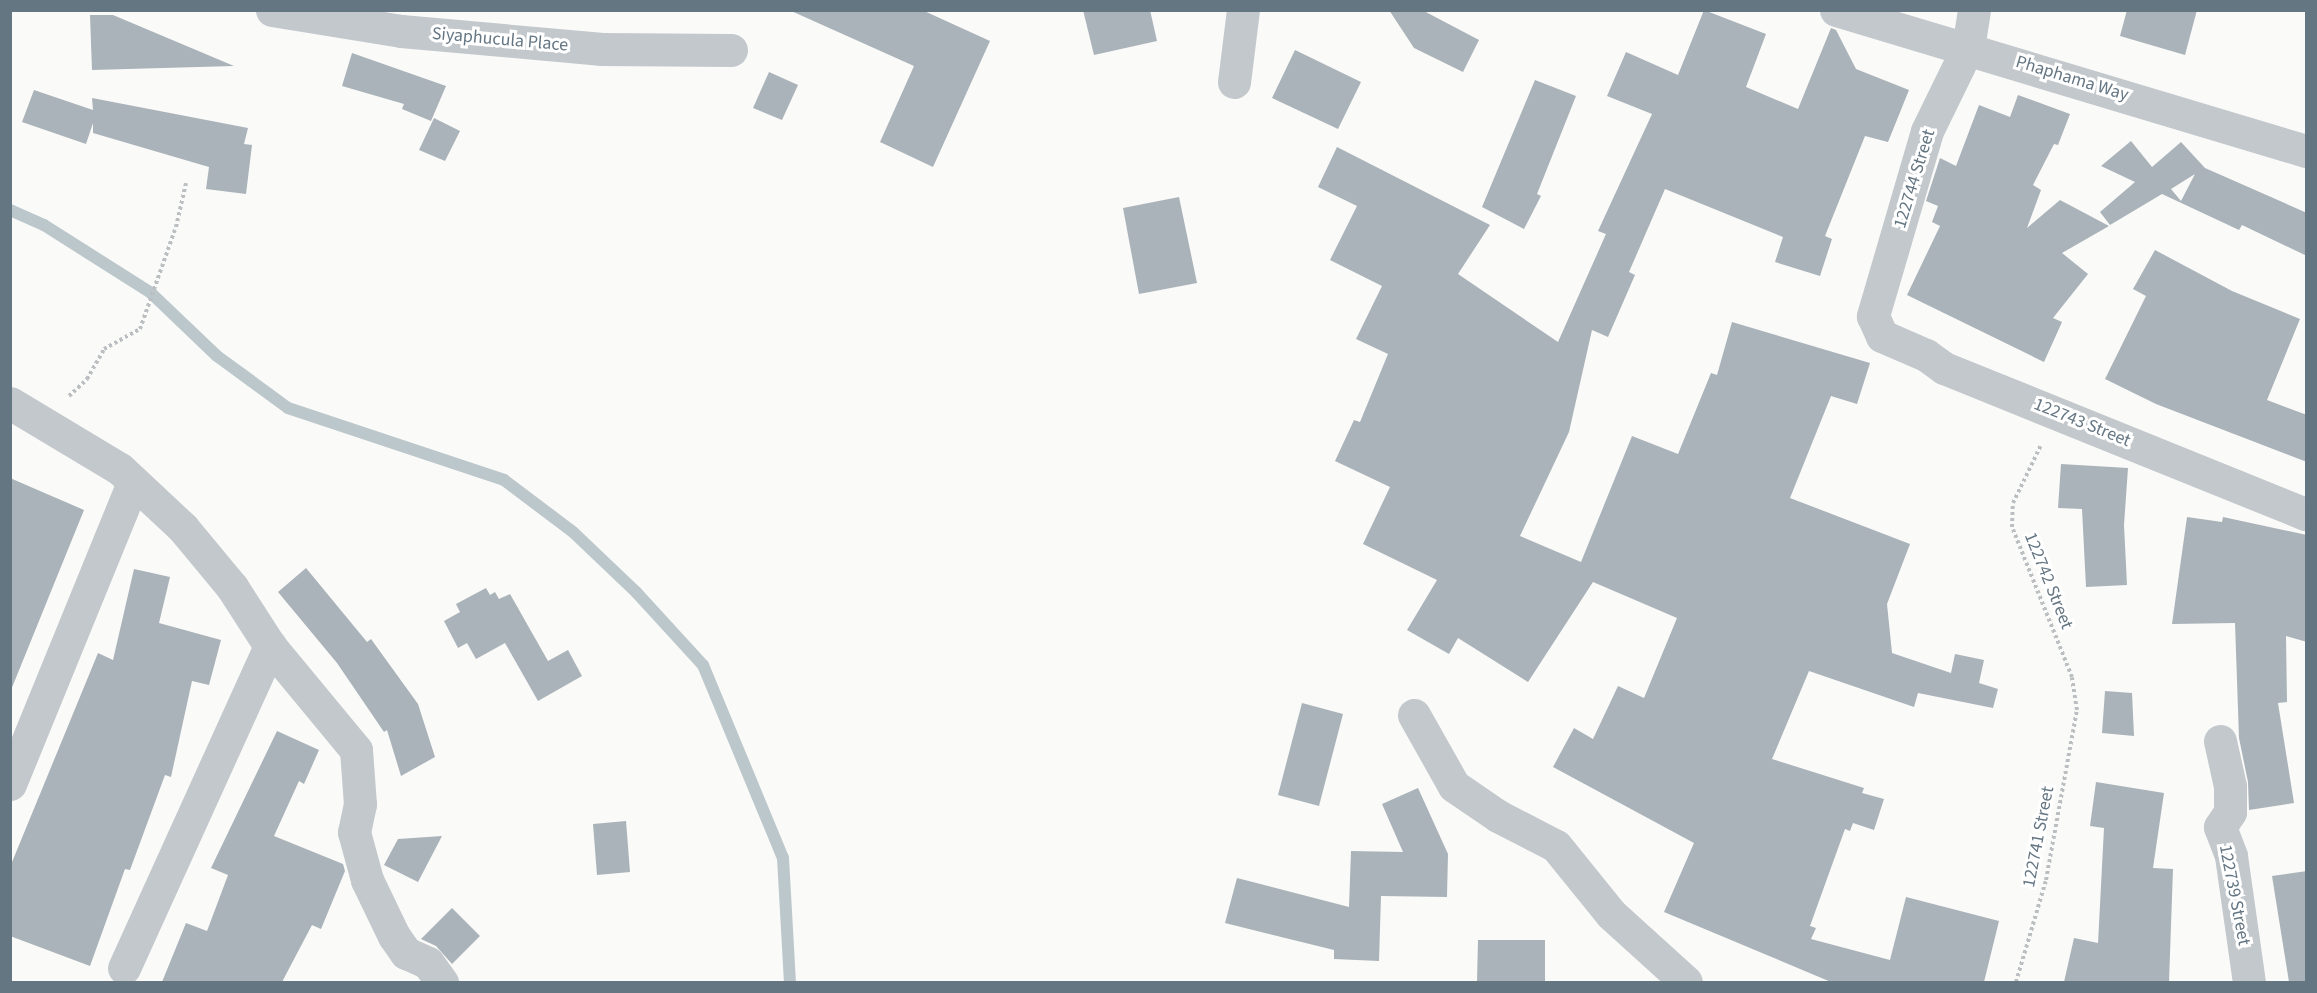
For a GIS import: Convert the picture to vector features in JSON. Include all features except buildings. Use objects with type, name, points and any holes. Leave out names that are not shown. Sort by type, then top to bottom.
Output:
[{"type":"street","name":"Siyaphucula Place","points":[[272,10],[401,31],[602,49],[731,50]]},
{"type":"street","points":[[1234,82],[1243,10]]},
{"type":"street","name":"Phaphama Way","points":[[1836,10],[1968,47],[2307,151]]},
{"type":"street","name":"122744 Street","points":[[1873,316],[1927,131],[1968,47],[1974,10]]},
{"type":"street","name":"122743 Street","points":[[1873,316],[1882,336],[1926,355],[1944,368],[2307,514]]},
{"type":"street","points":[[17,407],[120,470],[190,536],[232,587],[270,646],[356,750],[360,804],[354,832],[367,880],[400,945],[406,953],[428,963],[442,982]]},
{"type":"street","points":[[10,784],[133,482]]},
{"type":"street","points":[[124,968],[270,646]]},
{"type":"street","points":[[1414,715],[1454,786],[1498,816],[1556,846],[1611,914],[1686,982]]},
{"type":"street","name":"122739 Street","points":[[2220,741],[2230,786],[2230,812],[2220,827],[2231,856],[2248,982]]},
{"type":"path","points":[[17,407],[74,395],[87,380],[104,349],[140,329],[176,227],[186,183]]},
{"type":"path","name":"122742 Street","points":[[2056,412],[2013,503],[2012,527],[2076,695]]},
{"type":"path","name":"122741 Street","points":[[2016,982],[2046,880],[2077,710],[2076,695]]},
{"type":"waterway","points":[[10,210],[44,225],[151,293],[217,356],[288,408],[504,480],[573,532],[636,592],[703,665],[783,858],[790,982]]}]
